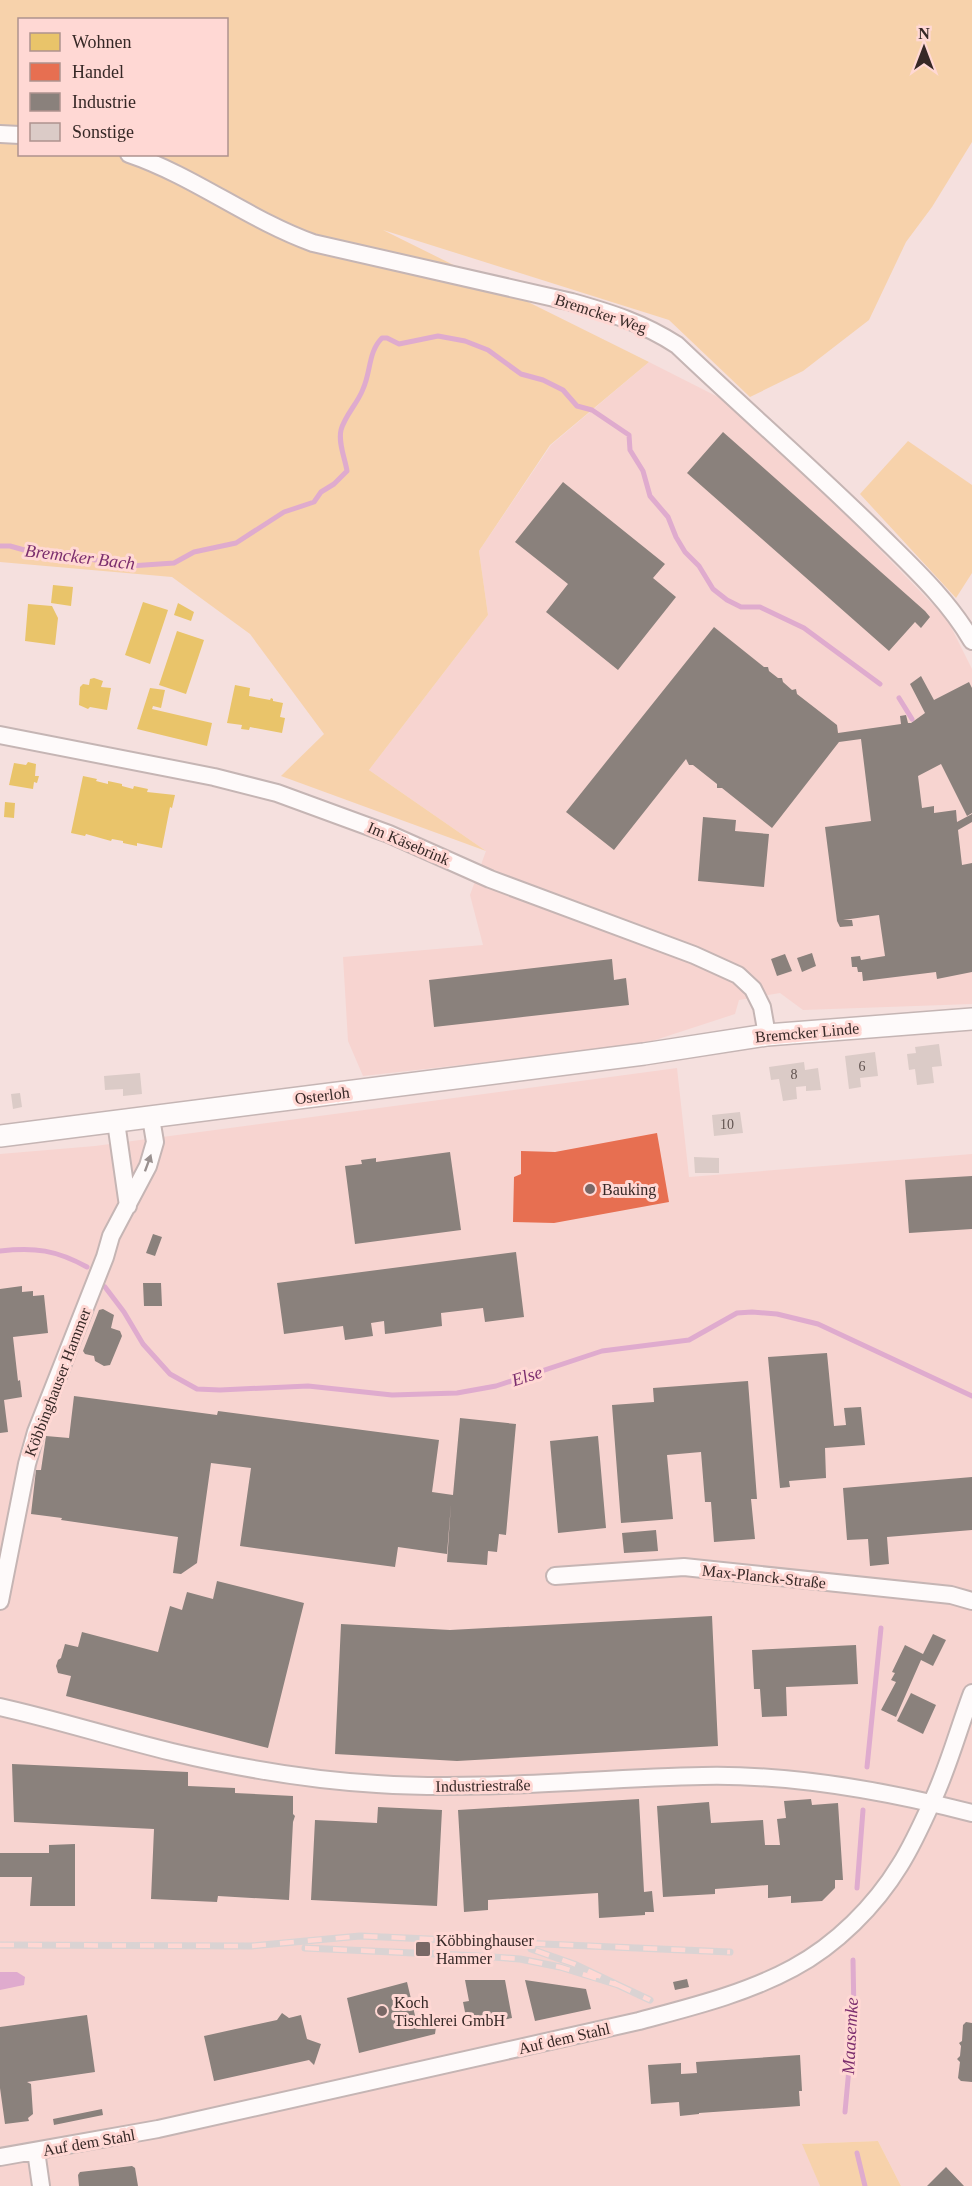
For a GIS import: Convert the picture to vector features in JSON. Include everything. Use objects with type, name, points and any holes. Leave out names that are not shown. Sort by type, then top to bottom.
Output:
[{"type":"main road","name":"Bremcker Linde","points":[[644,1054],[767,1035],[972,1019]]},
{"type":"main road","name":"Osterloh","points":[[0,1136],[644,1054]]},
{"type":"street","points":[[0,134],[18,135]]},
{"type":"street","name":"Bremcker Weg","points":[[133,156],[289,234],[313,243],[572,302],[651,328],[677,345],[861,517],[940,597],[972,641]]},
{"type":"street","name":"Im Käsebrink","points":[[0,735],[214,777],[277,793],[388,834],[490,879],[683,951],[738,975],[753,990],[762,1007],[767,1035]]},
{"type":"street","name":"Köbbinghauser Hammer","points":[[0,1601],[27,1464],[36,1432],[105,1257],[111,1236],[148,1166],[155,1142],[151,1118]]},
{"type":"street","points":[[116,1122],[128,1206]]},
{"type":"street","name":"Max-Planck-Straße","points":[[555,1576],[684,1567],[951,1595],[972,1601]]},
{"type":"street","points":[[0,1692],[0,1699]]},
{"type":"street","name":"Auf dem Stahl","points":[[0,2157],[158,2129],[629,2023],[714,2000],[754,1986],[794,1968],[847,1929],[900,1865],[932,1803],[972,1693]]},
{"type":"street","name":"Industriestraße","points":[[0,1707],[170,1752],[246,1768],[311,1778],[377,1784],[449,1786],[705,1776],[746,1777],[851,1787],[972,1813]]},
{"type":"street","points":[[36,2151],[42,2186]]},
{"type":"shaded area","points":[[0,0],[972,0],[972,142],[932,207],[906,242],[869,320],[803,371],[750,397],[669,320],[383,230],[649,362],[550,445],[479,551],[488,615],[369,770],[486,851],[281,776],[324,734],[250,634],[172,577],[0,562]]},
{"type":"shaded area","points":[[649,362],[726,401],[849,518],[947,619],[972,669],[972,1004],[803,1010],[780,993],[739,1000],[735,1014],[640,1045],[363,1076],[348,1041],[343,957],[483,945],[470,895],[486,851],[369,770],[488,615],[479,551],[551,445]]},
{"type":"shaded area","points":[[908,441],[972,485],[972,573],[956,598],[860,494]]},
{"type":"shaded area","points":[[677,1068],[689,1177],[972,1154],[972,2186],[901,2186],[878,2141],[803,2144],[820,2186],[0,2186],[0,1154],[95,1146]]},
{"type":"shaded area","points":[[0,1972],[17,1972],[25,1977],[24,1985],[0,1990]]},
{"type":"shaded area","points":[[878,2141],[901,2186],[820,2186],[802,2144]]},
{"type":"building: Wohnen","points":[[53,585],[73,587],[71,606],[51,603]]},
{"type":"building: Wohnen","points":[[143,602],[168,610],[150,664],[125,655]]},
{"type":"building: Wohnen","points":[[178,603],[194,612],[191,621],[174,615]]},
{"type":"building: Wohnen","points":[[28,604],[52,606],[58,618],[55,645],[25,641]]},
{"type":"building: Wohnen","points":[[177,631],[204,640],[186,694],[159,685]]},
{"type":"building: Wohnen","points":[[90,679],[103,681],[101,687],[111,688],[107,710],[90,707],[88,709],[79,705],[80,687],[83,684],[89,685]]},
{"type":"building: Wohnen","points":[[235,685],[250,688],[249,696],[270,700],[271,698],[273,701],[283,703],[280,717],[285,718],[282,733],[250,727],[249,730],[241,729],[242,725],[227,723]]},
{"type":"building: Wohnen","points":[[150,688],[165,690],[161,708],[153,706],[152,709],[212,723],[207,746],[137,729]]},
{"type":"building: Wohnen","points":[[28,762],[36,764],[35,776],[39,776],[37,783],[34,782],[33,789],[9,785],[14,763],[26,765]]},
{"type":"building: Wohnen","points":[[83,776],[108,784],[108,781],[133,789],[134,786],[148,789],[147,792],[175,795],[172,808],[170,807],[162,848],[137,843],[137,846],[123,843],[123,841],[112,839],[111,841],[86,834],[85,836],[71,833]]},
{"type":"building: Wohnen","points":[[5,802],[15,803],[14,818],[4,817]]},
{"type":"building: Handel","name":"Bauking","points":[[657,1133],[669,1202],[554,1223],[513,1222],[514,1177],[521,1174],[521,1151],[555,1152]]},
{"type":"building: Industrie","points":[[723,432],[925,611],[930,617],[921,628],[915,622],[889,651],[687,473]]},
{"type":"building: Industrie","points":[[563,482],[665,564],[653,578],[676,597],[618,670],[546,612],[568,584],[515,542]]},
{"type":"building: Industrie","points":[[714,627],[764,667],[768,667],[769,671],[778,678],[782,678],[792,690],[796,689],[797,694],[837,725],[838,733],[901,724],[900,716],[906,715],[908,723],[911,723],[925,713],[910,684],[921,676],[934,700],[969,682],[972,688],[972,813],[967,816],[941,764],[918,776],[922,808],[934,806],[934,813],[956,810],[957,822],[972,814],[972,822],[958,830],[962,865],[972,863],[972,972],[937,979],[936,972],[863,981],[862,972],[858,972],[857,967],[852,967],[851,957],[860,956],[861,960],[885,956],[879,915],[843,920],[852,920],[853,926],[840,927],[837,921],[825,827],[871,821],[861,739],[839,742],[772,828],[722,788],[717,788],[717,784],[693,765],[689,765],[686,759],[614,850],[566,812]]},
{"type":"building: Industrie","points":[[703,817],[736,820],[735,831],[769,834],[764,887],[698,881]]},
{"type":"building: Industrie","points":[[812,953],[816,966],[802,972],[797,958]]},
{"type":"building: Industrie","points":[[785,954],[792,971],[777,976],[771,959]]},
{"type":"building: Industrie","points":[[612,959],[614,980],[626,978],[629,1005],[434,1027],[429,980]]},
{"type":"building: Industrie","points":[[450,1152],[461,1230],[355,1244],[345,1166],[362,1164],[361,1160],[376,1158],[376,1162]]},
{"type":"building: Industrie","points":[[972,1176],[972,1229],[909,1233],[905,1180]]},
{"type":"building: Industrie","points":[[153,1234],[162,1237],[155,1256],[146,1253]]},
{"type":"building: Industrie","points":[[516,1252],[524,1317],[485,1322],[483,1308],[441,1313],[442,1326],[393,1333],[385,1334],[384,1321],[371,1323],[373,1336],[345,1340],[343,1326],[284,1334],[277,1283]]},
{"type":"building: Industrie","points":[[143,1283],[161,1283],[162,1306],[144,1306]]},
{"type":"building: Industrie","points":[[22,1286],[22,1292],[33,1291],[33,1296],[44,1295],[48,1333],[13,1337],[22,1397],[4,1400],[8,1432],[0,1433],[0,1289]]},
{"type":"building: Industrie","points":[[103,1309],[114,1315],[111,1328],[120,1331],[122,1336],[110,1365],[104,1366],[95,1361],[94,1356],[85,1354],[83,1351],[99,1310]]},
{"type":"building: Industrie","points":[[827,1353],[834,1426],[846,1425],[844,1408],[861,1407],[865,1445],[825,1448],[826,1478],[789,1481],[790,1487],[780,1488],[768,1357]]},
{"type":"building: Industrie","points":[[748,1381],[757,1499],[751,1499],[755,1539],[714,1542],[711,1502],[705,1502],[701,1452],[667,1455],[673,1519],[621,1523],[612,1405],[654,1402],[653,1388]]},
{"type":"building: Industrie","points":[[74,1396],[217,1415],[218,1411],[439,1440],[432,1492],[453,1495],[460,1418],[516,1424],[506,1535],[499,1534],[497,1552],[488,1551],[487,1565],[447,1562],[451,1504],[447,1554],[398,1547],[395,1567],[240,1546],[251,1468],[211,1463],[197,1563],[181,1574],[173,1573],[178,1537],[31,1514],[36,1470],[41,1470],[46,1436],[69,1438]]},
{"type":"building: Industrie","points":[[598,1436],[606,1528],[558,1533],[550,1441]]},
{"type":"building: Industrie","points":[[972,1477],[972,1530],[887,1537],[889,1564],[870,1566],[868,1539],[847,1540],[843,1488]]},
{"type":"building: Industrie","points":[[656,1530],[658,1551],[624,1553],[622,1533]]},
{"type":"building: Industrie","points":[[217,1581],[304,1603],[268,1748],[66,1696],[71,1676],[58,1673],[56,1666],[65,1644],[78,1647],[82,1632],[158,1652],[170,1606],[182,1610],[187,1592],[213,1599]]},
{"type":"building: Industrie","points":[[712,1616],[718,1746],[457,1761],[335,1754],[341,1624],[450,1630]]},
{"type":"building: Industrie","points":[[933,1634],[946,1640],[933,1666],[921,1660],[896,1717],[881,1710],[896,1682],[891,1680],[895,1673],[892,1672],[905,1645],[923,1654]]},
{"type":"building: Industrie","points":[[856,1645],[858,1684],[786,1687],[787,1716],[762,1717],[760,1689],[754,1689],[752,1650]]},
{"type":"building: Industrie","points":[[911,1693],[936,1705],[923,1734],[897,1721]]},
{"type":"building: Industrie","points":[[12,1764],[188,1772],[188,1786],[235,1788],[235,1793],[293,1796],[295,1816],[289,1900],[218,1896],[217,1902],[151,1899],[154,1829],[14,1822]]},
{"type":"building: Industrie","points":[[639,1799],[644,1892],[652,1891],[654,1912],[645,1912],[645,1915],[599,1918],[598,1893],[488,1900],[488,1910],[464,1912],[458,1810]]},
{"type":"building: Industrie","points":[[811,1799],[812,1805],[838,1803],[843,1880],[835,1880],[835,1888],[822,1901],[791,1903],[791,1896],[768,1898],[768,1885],[715,1889],[715,1894],[663,1897],[657,1806],[709,1802],[711,1823],[763,1820],[765,1845],[780,1845],[777,1819],[786,1818],[784,1801]]},
{"type":"building: Industrie","points":[[378,1807],[442,1810],[437,1906],[311,1900],[315,1820],[377,1823]]},
{"type":"building: Industrie","points":[[75,1844],[75,1906],[30,1906],[32,1877],[0,1877],[0,1853],[49,1853],[49,1845]]},
{"type":"building: Industrie","points":[[687,1979],[689,1987],[675,1990],[673,1982]]},
{"type":"building: Industrie","points":[[465,1980],[505,1980],[512,2018],[468,2027],[463,2002],[469,2001]]},
{"type":"building: Industrie","points":[[525,1980],[586,1989],[591,2009],[535,2021]]},
{"type":"building: Industrie","name":"Koch Tischlerei GmbH","points":[[407,1982],[417,2024],[432,2022],[436,2027],[435,2034],[359,2053],[347,1998]]},
{"type":"building: Industrie","points":[[282,2013],[289,2018],[301,2015],[307,2039],[321,2044],[314,2065],[309,2060],[214,2081],[204,2036],[277,2020]]},
{"type":"building: Industrie","points":[[87,2015],[95,2072],[27,2082],[31,2084],[33,2114],[28,2118],[29,2121],[5,2124],[0,2088],[0,2027]]},
{"type":"building: Industrie","points":[[966,2022],[972,2023],[972,2082],[961,2081],[958,2078],[960,2062],[957,2059],[960,2056],[961,2046],[959,2043],[962,2041],[963,2025]]},
{"type":"building: Industrie","points":[[800,2055],[802,2091],[799,2091],[800,2106],[680,2116],[679,2102],[651,2104],[648,2065],[681,2063],[681,2074],[697,2073],[696,2062]]},
{"type":"building: Industrie","points":[[102,2109],[103,2115],[54,2125],[53,2119]]},
{"type":"building: Industrie","points":[[132,2166],[135,2168],[138,2186],[79,2186],[80,2172]]},
{"type":"building: Industrie","points":[[946,2167],[964,2186],[927,2186]]},
{"type":"building: Sonstige","points":[[939,1044],[942,1066],[932,1067],[934,1083],[917,1085],[915,1069],[909,1070],[907,1054],[916,1053],[915,1047]]},
{"type":"building: Sonstige","points":[[875,1052],[878,1076],[860,1078],[861,1087],[849,1089],[845,1056]]},
{"type":"building: Sonstige","points":[[804,1062],[805,1070],[818,1068],[821,1090],[806,1091],[806,1086],[796,1087],[797,1099],[783,1101],[779,1079],[771,1080],[769,1067]]},
{"type":"building: Sonstige","points":[[140,1073],[142,1094],[123,1096],[123,1089],[105,1090],[104,1076]]},
{"type":"building: Sonstige","points":[[20,1093],[22,1107],[13,1109],[11,1094]]},
{"type":"building: Sonstige","points":[[740,1112],[743,1133],[714,1136],[712,1115]]},
{"type":"building: Sonstige","points":[[694,1157],[719,1158],[719,1173],[695,1173]]},
{"type":"waterway","name":"Bremcker Bach","points":[[0,546],[10,546],[42,555],[78,557],[130,566],[174,563],[194,552],[236,543],[284,512],[314,502],[321,492],[334,484],[347,471],[341,445],[341,430],[366,383],[374,349],[382,338],[399,344],[438,336],[465,341],[488,350],[521,374],[543,380],[563,390],[577,406],[592,410],[629,435],[630,450],[643,471],[650,496],[668,517],[685,552],[699,566],[713,589],[741,607],[760,607],[804,628],[880,684]]},
{"type":"waterway","name":"Bremcker Bach","points":[[899,698],[912,719]]},
{"type":"waterway","name":"Else","points":[[0,1251],[24,1249],[45,1251],[87,1267]]},
{"type":"waterway","name":"Else","points":[[105,1287],[124,1312],[143,1344],[170,1374],[197,1389],[308,1386],[392,1395],[457,1393],[496,1386],[602,1351],[689,1340],[737,1313],[752,1312],[777,1314],[818,1324],[972,1396]]},
{"type":"waterway","name":"Maasemke","points":[[867,1767],[881,1628]]},
{"type":"waterway","name":"Maasemke","points":[[857,1888],[863,1810]]},
{"type":"waterway","name":"Maasemke","points":[[845,2112],[854,2014],[853,1960]]},
{"type":"waterway","name":"Maasemke","points":[[857,2153],[865,2186]]},
{"type":"railway","points":[[0,1945],[251,1946],[360,1936],[730,1952]]},
{"type":"railway","points":[[305,1948],[520,1959],[560,1967],[618,1985],[574,1964],[531,1949]]},
{"type":"railway","points":[[618,1985],[650,2000]]},
{"type":"place","name":"Bauking","points":[[590,1189]]},
{"type":"place","name":"Köbbinghauser Hammer","points":[[423,1949]]},
{"type":"place","name":"Koch Tischlerei GmbH","points":[[382,2011]]}]
